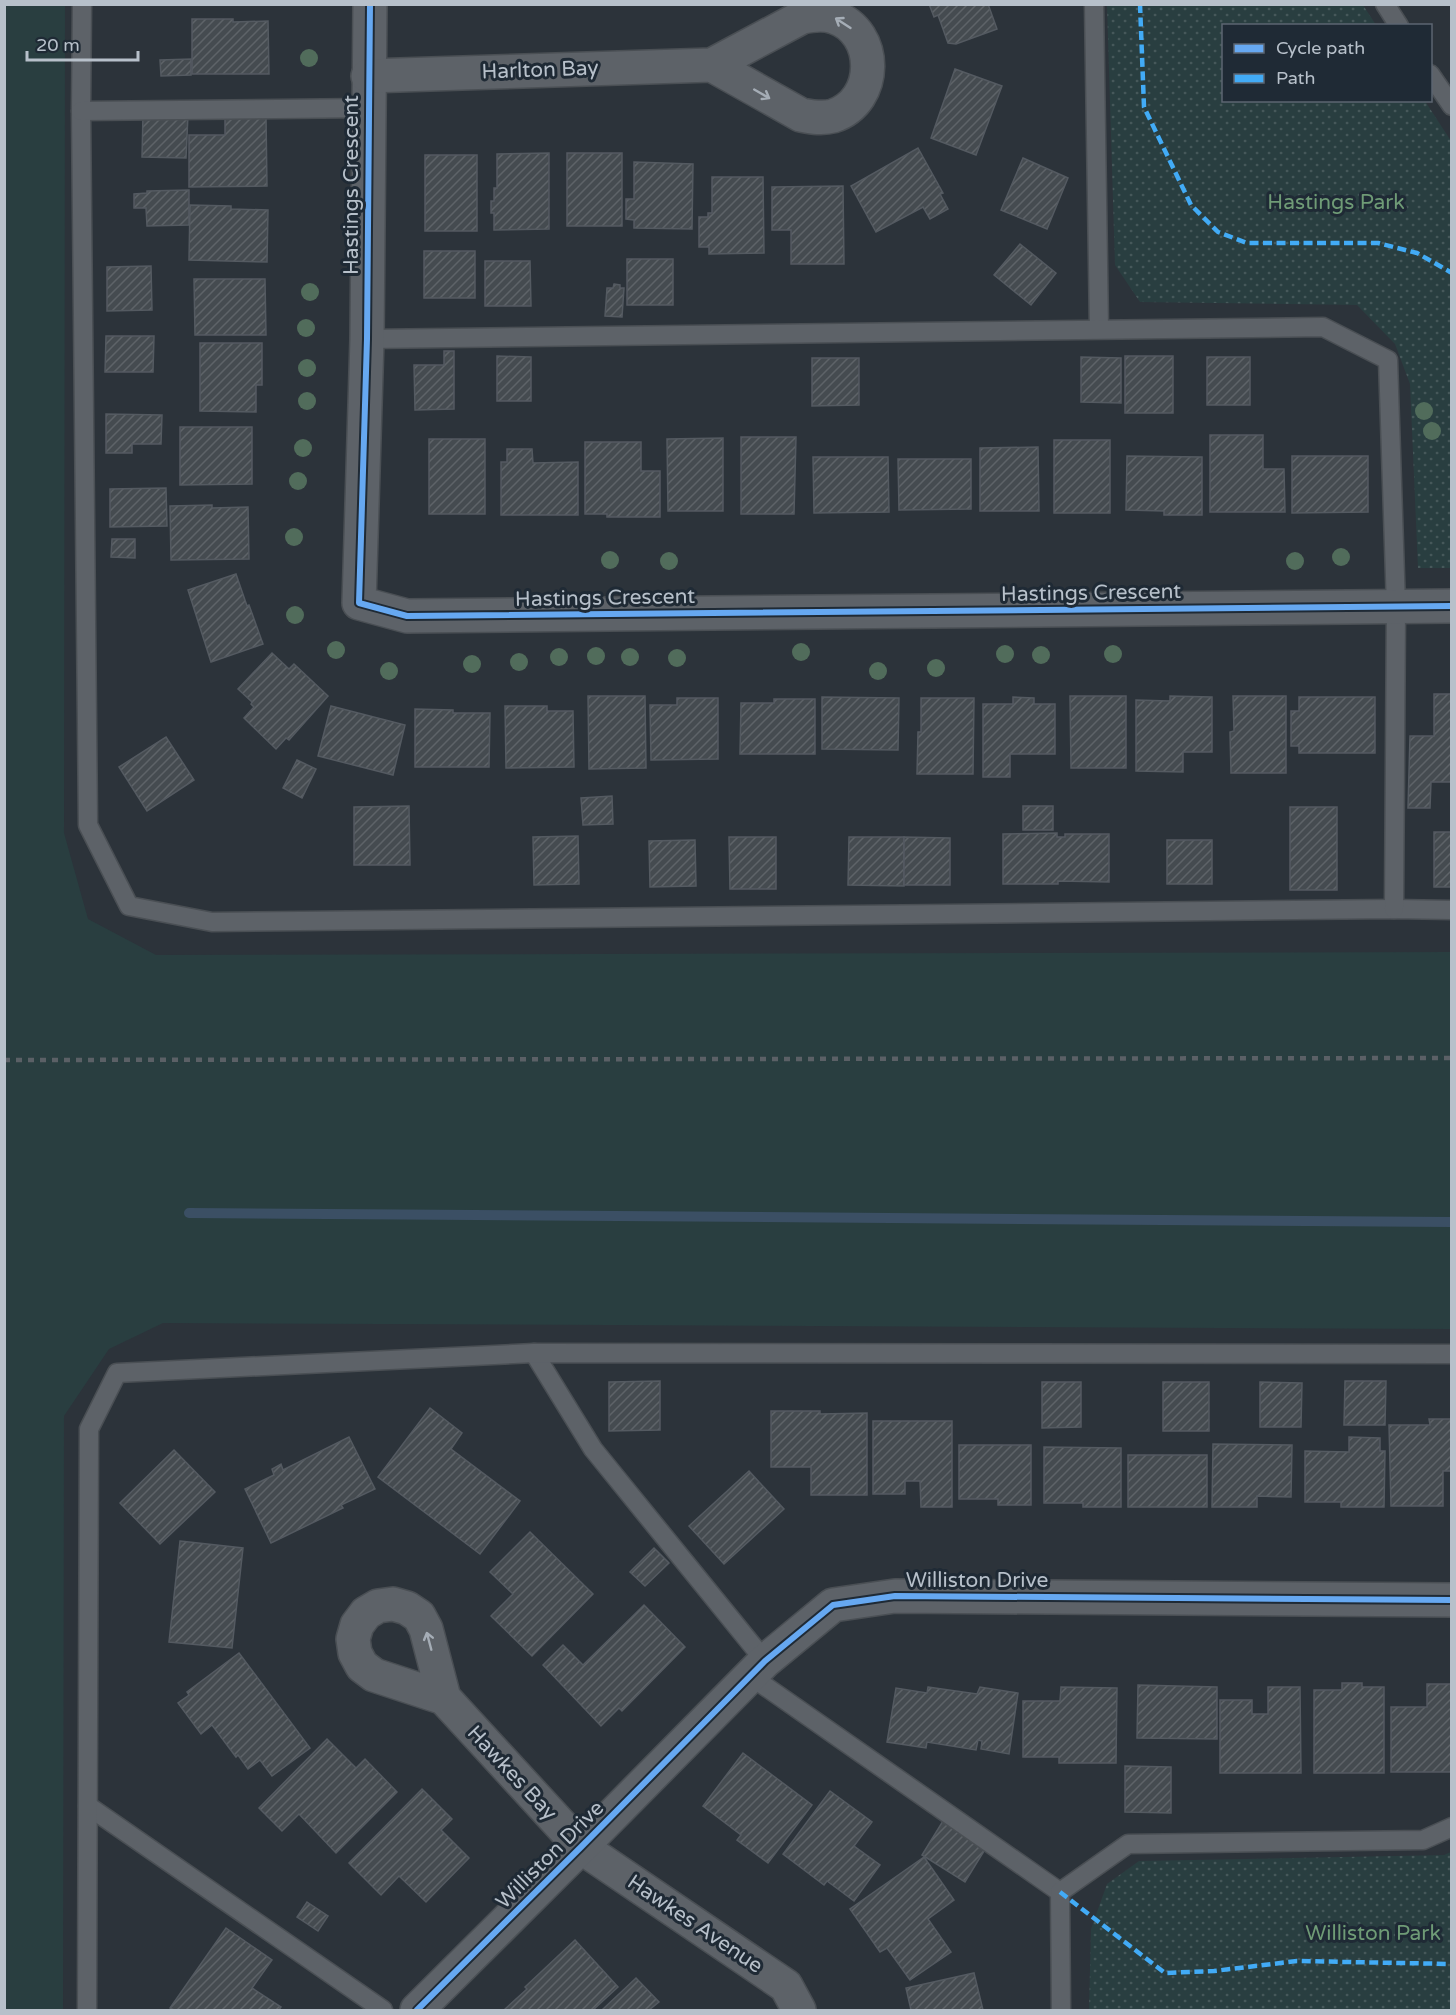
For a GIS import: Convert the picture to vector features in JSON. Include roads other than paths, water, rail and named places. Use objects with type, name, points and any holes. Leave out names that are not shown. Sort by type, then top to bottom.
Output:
[{"type":"street","name":"Hastings Crescent","points":[[370,4],[367,339],[359,603],[407,616],[1452,606]]},
{"type":"street","name":"Harlton Bay","points":[[368,92],[712,65]]},
{"type":"street","name":"Williston Drive","points":[[417,2010],[757,1668],[833,1605],[895,1596],[1452,1600]]},
{"type":"street","name":"Hawkes Bay","points":[[444,1698],[581,1847]]},
{"type":"street","name":"Hawkes Avenue","points":[[581,1847],[786,1986],[799,2010]]},
{"type":"lane","points":[[82,4],[88,825],[129,906],[212,922],[1452,910]]},
{"type":"lane","points":[[1094,4],[1099,329]]},
{"type":"lane","points":[[1385,4],[1398,24]]},
{"type":"lane","points":[[1432,76],[1452,106]]},
{"type":"lane","points":[[81,111],[368,92]]},
{"type":"lane","points":[[367,339],[1323,327],[1388,360],[1396,607],[1394,909]]},
{"type":"lane","points":[[87,2010],[90,1429],[117,1373],[534,1353],[1452,1354]]},
{"type":"lane","points":[[534,1353],[592,1449],[757,1668],[1060,1892]]},
{"type":"lane","points":[[88,1806],[383,2010]]},
{"type":"lane","points":[[1060,1892],[1128,1844],[1423,1840],[1452,1827]]},
{"type":"lane","points":[[1060,1892],[1061,2010]]},
{"type":"waterway","points":[[189,1213],[1452,1222]]},
{"type":"railway","points":[[4,1060],[1452,1058]]},
{"type":"park label","name":"Hastings Park","points":[[1336,202]]},
{"type":"park label","name":"Williston Park","points":[[1373,1933]]}]
